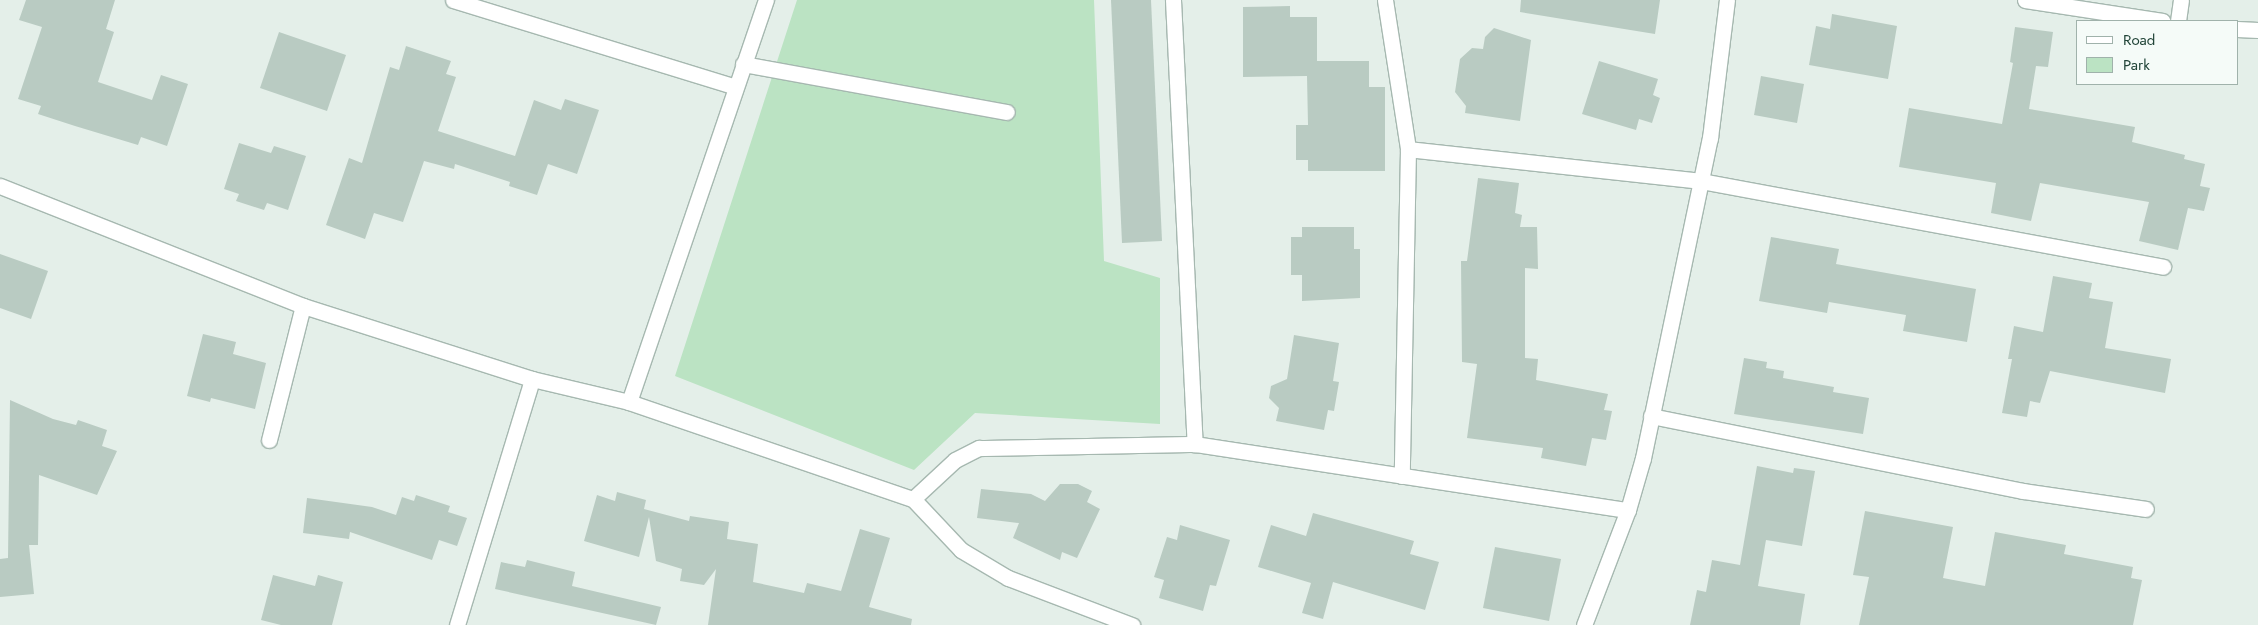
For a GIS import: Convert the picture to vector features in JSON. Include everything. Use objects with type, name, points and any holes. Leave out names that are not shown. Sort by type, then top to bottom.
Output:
[{"type":"street","points":[[453,0],[735,87]]},
{"type":"street","points":[[629,402],[766,0]]},
{"type":"street","points":[[1173,0],[1195,444]]},
{"type":"street","points":[[1385,0],[1408,148],[1402,476]]},
{"type":"street","points":[[1584,625],[1628,510],[1643,458],[1710,138],[1727,0]]},
{"type":"street","points":[[2025,0],[2155,20]]},
{"type":"street","points":[[2178,20],[2182,0]]},
{"type":"street","points":[[2238,28],[2258,30]]},
{"type":"street","points":[[743,64],[1007,112]]},
{"type":"street","points":[[1408,148],[1701,181],[2163,268]]},
{"type":"street","points":[[0,186],[303,306],[532,379],[629,402],[913,499],[961,550],[1008,578],[1132,625]]},
{"type":"street","points":[[268,440],[303,306]]},
{"type":"street","points":[[457,625],[532,379]]},
{"type":"street","points":[[1651,416],[2023,491],[2146,509]]},
{"type":"street","points":[[913,499],[955,460],[979,448],[1195,444],[1628,510]]},
{"type":"green space","points":[[797,0],[1094,0],[1104,261],[1160,278],[1160,424],[975,413],[914,470],[675,376]]},
{"type":"building","points":[[26,0],[115,0],[106,29],[114,32],[98,82],[152,100],[161,75],[188,84],[167,146],[141,137],[138,145],[75,126],[38,114],[41,106],[18,99],[42,27],[19,20]]},
{"type":"building","points":[[1111,0],[1151,0],[1162,241],[1122,243]]},
{"type":"building","points":[[1521,0],[1660,0],[1655,34],[1520,12]]},
{"type":"building","points":[[1290,6],[1290,17],[1317,17],[1317,61],[1369,61],[1369,87],[1385,87],[1385,171],[1308,171],[1308,160],[1296,160],[1296,125],[1308,125],[1307,76],[1243,77],[1243,7]]},
{"type":"building","points":[[1832,14],[1897,26],[1888,79],[1809,65],[1816,26],[1830,29]]},
{"type":"building","points":[[2015,27],[2053,32],[2048,67],[2036,66],[2029,109],[2135,127],[2132,142],[2185,155],[2184,159],[2205,164],[2200,186],[2210,188],[2204,211],[2188,208],[2178,250],[2139,241],[2149,202],[2040,183],[2031,221],[1991,213],[1996,183],[1899,167],[1909,108],[2002,124],[2013,63],[2010,62]]},
{"type":"building","points":[[1494,28],[1531,40],[1520,121],[1465,113],[1466,106],[1455,92],[1460,59],[1472,48],[1483,49],[1485,37]]},
{"type":"building","points":[[279,32],[346,55],[327,111],[260,88]]},
{"type":"building","points":[[406,46],[451,61],[446,74],[456,77],[438,131],[515,156],[534,100],[561,110],[565,99],[599,110],[577,174],[548,164],[537,195],[509,186],[510,182],[455,164],[454,169],[424,161],[403,222],[374,213],[365,239],[326,225],[349,158],[362,163],[390,67],[399,70]]},
{"type":"building","points":[[1599,61],[1658,79],[1653,95],[1660,98],[1652,123],[1639,119],[1636,130],[1582,114]]},
{"type":"building","points":[[1761,76],[1804,84],[1797,123],[1754,115]]},
{"type":"building","points":[[239,143],[271,153],[274,146],[306,156],[288,210],[267,203],[264,210],[236,201],[239,194],[224,189]]},
{"type":"building","points":[[1478,178],[1519,183],[1515,213],[1522,215],[1520,227],[1537,227],[1538,269],[1525,268],[1525,358],[1538,359],[1536,380],[1608,394],[1604,410],[1612,411],[1606,440],[1592,438],[1586,466],[1541,458],[1543,448],[1467,438],[1477,364],[1462,362],[1461,261],[1467,261]]},
{"type":"building","points":[[1302,227],[1354,227],[1354,249],[1360,249],[1360,298],[1302,301],[1302,275],[1291,275],[1291,237],[1302,237]]},
{"type":"building","points":[[1771,237],[1839,249],[1836,264],[1976,289],[1967,342],[1903,331],[1906,315],[1829,302],[1827,313],[1759,301]]},
{"type":"building","points":[[0,254],[48,271],[31,319],[0,308]]},
{"type":"building","points":[[2053,276],[2092,283],[2089,298],[2113,302],[2105,348],[2171,359],[2165,393],[2050,371],[2040,403],[2030,401],[2027,417],[2002,413],[2012,359],[2008,359],[2014,326],[2043,332]]},
{"type":"building","points":[[203,334],[236,342],[233,354],[266,363],[255,409],[211,398],[210,402],[187,396]]},
{"type":"building","points":[[1294,335],[1339,343],[1333,381],[1339,382],[1334,411],[1328,410],[1324,430],[1276,421],[1279,408],[1269,398],[1271,386],[1287,379]]},
{"type":"building","points":[[1744,358],[1767,362],[1766,368],[1784,371],[1783,378],[1834,387],[1833,392],[1869,398],[1863,434],[1734,414]]},
{"type":"building","points":[[10,400],[53,419],[76,425],[78,420],[107,430],[102,446],[117,451],[97,495],[39,475],[38,545],[29,545],[34,594],[0,597],[0,559],[8,558]]},
{"type":"building","points":[[1757,466],[1793,473],[1794,468],[1815,471],[1802,546],[1766,540],[1758,586],[1805,594],[1800,625],[1690,625],[1697,590],[1706,592],[1712,560],[1740,565]]},
{"type":"building","points":[[1060,484],[1078,484],[1092,491],[1087,502],[1100,509],[1077,558],[1062,552],[1060,560],[1013,538],[1019,523],[977,518],[981,489],[1031,494],[1045,501]]},
{"type":"building","points":[[617,492],[646,500],[644,509],[689,521],[690,516],[729,522],[727,539],[758,544],[753,582],[804,593],[807,583],[841,591],[860,529],[890,538],[869,607],[912,619],[911,625],[708,625],[716,569],[704,585],[680,581],[682,569],[656,561],[649,517],[639,557],[584,541],[597,495],[615,501]]},
{"type":"building","points":[[416,495],[450,506],[448,512],[467,518],[457,546],[439,540],[432,560],[350,532],[349,539],[303,533],[307,498],[372,507],[396,515],[402,497],[414,501]]},
{"type":"building","points":[[1865,511],[1953,527],[1943,578],[1985,586],[1995,532],[2066,545],[2064,554],[2133,567],[2131,578],[2142,580],[2133,625],[1859,625],[1869,577],[1853,575]]},
{"type":"building","points":[[1313,513],[1414,541],[1410,554],[1439,562],[1425,610],[1333,582],[1323,619],[1302,613],[1311,583],[1258,567],[1271,525],[1306,536]]},
{"type":"building","points":[[1180,525],[1230,540],[1216,586],[1210,585],[1203,611],[1159,598],[1164,580],[1154,577],[1167,537],[1177,540]]},
{"type":"building","points":[[1495,547],[1561,559],[1549,621],[1483,608]]},
{"type":"building","points":[[527,560],[575,572],[572,586],[661,607],[656,625],[495,589],[501,562],[525,567]]},
{"type":"building","points":[[273,575],[315,586],[318,575],[343,582],[332,625],[281,625],[261,620]]}]
